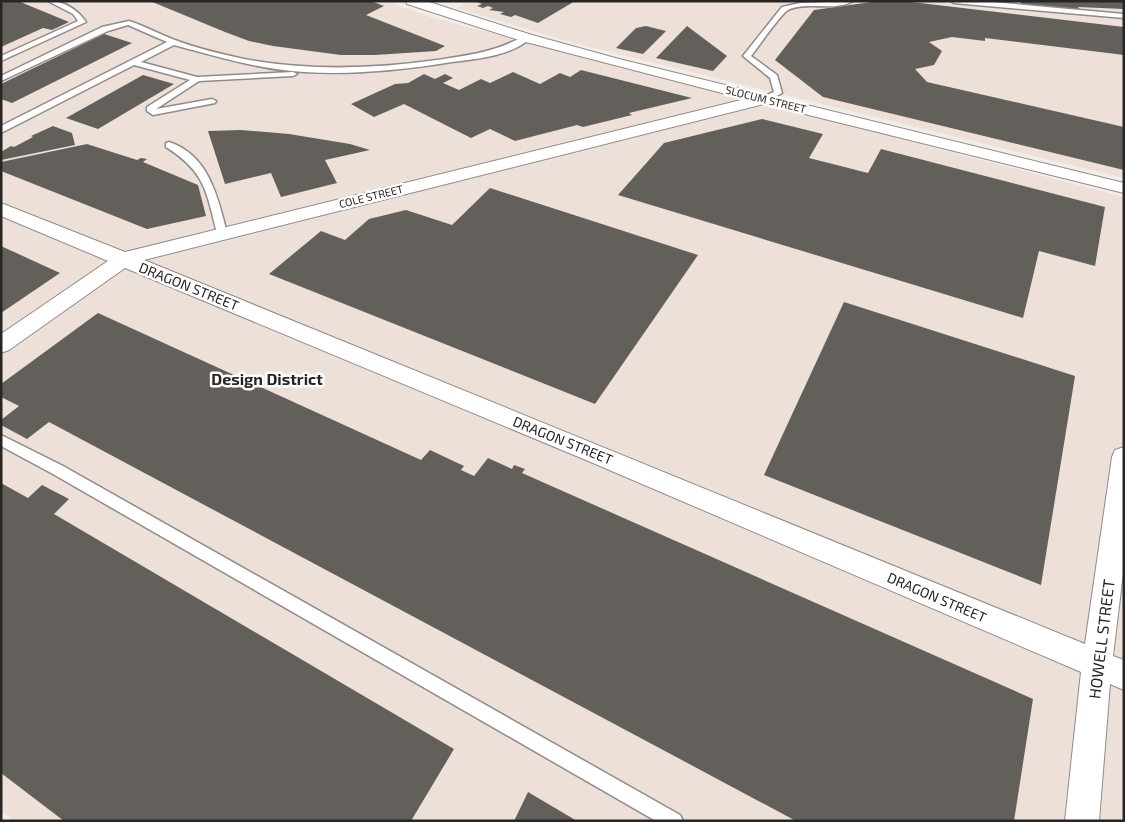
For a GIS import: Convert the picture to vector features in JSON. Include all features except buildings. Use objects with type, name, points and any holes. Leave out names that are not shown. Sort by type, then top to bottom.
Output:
[{"type":"street","name":"SLOCUM STREET","points":[[412,1],[435,4],[527,38],[1124,188]]},
{"type":"street","name":"COLE STREET","points":[[1,345],[124,259],[765,99]]},
{"type":"street","name":"DRAGON STREET","points":[[1,209],[602,456],[1124,675]]},
{"type":"street","name":"HOWELL STREET","points":[[1082,821],[1097,664],[1124,457]]},
{"type":"lane","points":[[1,59],[82,22],[76,13],[51,1]]},
{"type":"lane","points":[[765,99],[778,93],[774,77],[747,56],[785,9],[800,5],[822,5],[850,1]]},
{"type":"lane","points":[[954,1],[1124,16]]},
{"type":"lane","points":[[1,79],[105,29],[129,23],[173,42],[243,61],[303,70],[362,70]]},
{"type":"lane","points":[[133,62],[197,79],[362,70],[405,67],[472,57],[506,49],[527,38]]},
{"type":"lane","points":[[1,130],[173,42]]},
{"type":"lane","points":[[197,79],[150,109],[154,112],[212,101]]},
{"type":"lane","points":[[170,145],[189,156],[198,165],[206,179],[222,233]]},
{"type":"lane","points":[[1,440],[66,475],[674,821]]},
{"type":"shaded area","points":[[1,1],[387,1],[430,17],[1124,197],[1124,821],[14,821],[1,811]]},
{"type":"shaded area","points":[[467,1],[1124,1],[1124,178],[577,44],[457,8]]},
{"type":"district","name":"Design District","points":[[267,378]]}]
